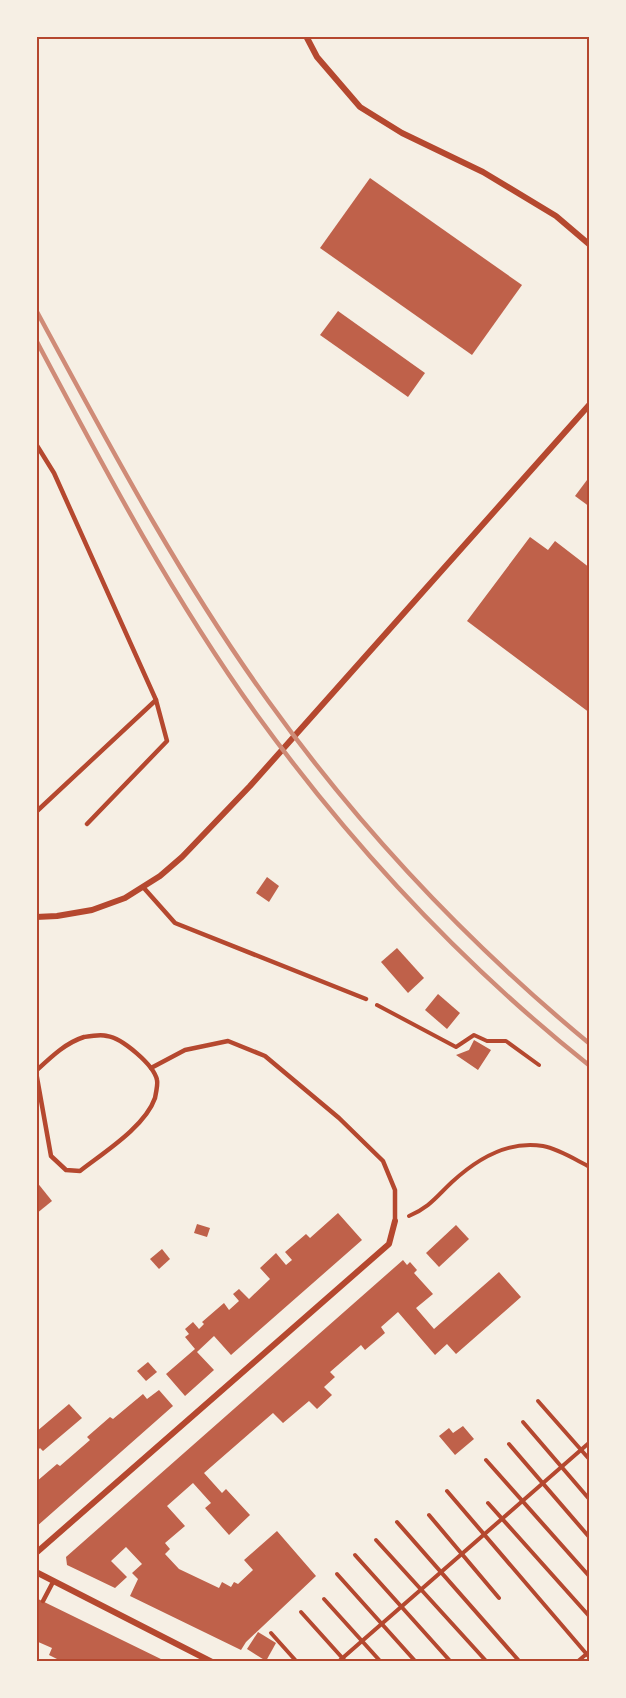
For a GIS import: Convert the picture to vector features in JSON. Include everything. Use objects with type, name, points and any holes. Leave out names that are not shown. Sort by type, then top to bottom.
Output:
[{"type":"street","points":[[306,36],[317,57],[360,106],[402,133],[483,172],[556,216],[590,244]]},
{"type":"street","points":[[36,917],[92,910],[125,898],[160,876],[183,857],[250,786],[590,404]]},
{"type":"street","points":[[36,1553],[389,1244],[395,1221]]},
{"type":"street","points":[[36,1572],[212,1662]]},
{"type":"lane","points":[[36,444],[54,473],[156,700],[167,741],[87,824]]},
{"type":"lane","points":[[36,812],[156,700]]},
{"type":"lane","points":[[143,887],[175,923],[366,999]]},
{"type":"lane","points":[[106,1035],[125,1043],[151,1068],[157,1081],[154,1099],[144,1116],[123,1138],[80,1171],[66,1170],[51,1156],[36,1071],[58,1051],[84,1037],[106,1035]]},
{"type":"lane","points":[[151,1068],[185,1050],[228,1041],[265,1056],[339,1119],[383,1161],[395,1190],[395,1221]]},
{"type":"lane","points":[[43,1601],[53,1582]]},
{"type":"path","points":[[366,999],[456,1047],[474,1035],[488,1041],[506,1041],[538,1065]]},
{"type":"path","points":[[395,1221],[424,1210],[453,1181],[478,1161],[503,1148],[524,1145],[545,1146],[590,1167]]},
{"type":"path","points":[[538,1401],[590,1460]]},
{"type":"path","points":[[523,1422],[590,1500]]},
{"type":"path","points":[[301,1612],[342,1661],[590,1442]]},
{"type":"path","points":[[509,1444],[590,1538]]},
{"type":"path","points":[[486,1460],[590,1577]]},
{"type":"path","points":[[447,1491],[483,1535],[588,1652],[590,1658]]},
{"type":"path","points":[[488,1503],[590,1617]]},
{"type":"path","points":[[429,1515],[499,1598]]},
{"type":"path","points":[[397,1522],[520,1662]]},
{"type":"path","points":[[376,1540],[487,1662]]},
{"type":"path","points":[[355,1555],[451,1662]]},
{"type":"path","points":[[337,1574],[416,1662]]},
{"type":"path","points":[[324,1599],[381,1662]]},
{"type":"path","points":[[271,1633],[297,1662]]},
{"type":"path","points":[[578,1662],[588,1652]]},
{"type":"building","points":[[370,178],[522,285],[472,355],[320,248]]},
{"type":"building","points":[[338,311],[425,373],[408,397],[320,335]]},
{"type":"building","points":[[590,476],[590,507],[575,496]]},
{"type":"building","points":[[530,537],[548,550],[555,541],[590,568],[590,713],[467,621]]},
{"type":"building","points":[[267,877],[279,886],[269,902],[256,893]]},
{"type":"building","points":[[397,948],[424,978],[408,993],[381,962]]},
{"type":"building","points":[[438,994],[460,1013],[447,1029],[425,1010]]},
{"type":"building","points":[[474,1040],[491,1050],[478,1070],[456,1055],[469,1050]]},
{"type":"building","points":[[36,1181],[52,1201],[36,1214]]},
{"type":"building","points":[[338,1213],[362,1240],[231,1355],[214,1336],[197,1352],[214,1370],[185,1396],[166,1374],[195,1349],[185,1337],[189,1334],[185,1329],[193,1322],[199,1329],[204,1324],[202,1322],[224,1303],[229,1310],[239,1301],[233,1294],[239,1289],[249,1299],[270,1279],[260,1268],[276,1253],[286,1265],[292,1260],[285,1252],[306,1234],[310,1238]]},
{"type":"building","points":[[197,1224],[210,1228],[207,1237],[194,1233]]},
{"type":"building","points":[[456,1225],[469,1239],[439,1267],[426,1253]]},
{"type":"building","points":[[162,1249],[170,1259],[159,1269],[150,1259]]},
{"type":"building","points":[[403,1260],[407,1265],[410,1262],[417,1270],[414,1273],[433,1294],[416,1308],[434,1329],[499,1272],[521,1297],[456,1354],[447,1344],[435,1355],[398,1312],[381,1327],[385,1333],[365,1350],[361,1345],[330,1372],[335,1377],[324,1387],[332,1395],[317,1409],[309,1401],[283,1423],[273,1413],[204,1473],[222,1493],[226,1489],[250,1515],[229,1535],[205,1508],[211,1503],[193,1483],[167,1506],[185,1526],[165,1543],[170,1549],[165,1554],[179,1569],[219,1588],[222,1582],[231,1587],[234,1582],[238,1584],[253,1570],[244,1560],[277,1531],[316,1576],[246,1642],[241,1650],[130,1596],[138,1579],[132,1573],[142,1564],[126,1547],[111,1561],[127,1577],[115,1588],[67,1565],[66,1557]]},
{"type":"building","points":[[148,1362],[157,1372],[146,1381],[137,1371]]},
{"type":"building","points":[[159,1390],[173,1406],[36,1527],[36,1482],[57,1464],[60,1466],[90,1440],[87,1437],[110,1417],[113,1419],[143,1394],[147,1399]]},
{"type":"building","points":[[69,1404],[82,1418],[43,1451],[40,1448],[36,1452],[36,1432]]},
{"type":"building","points":[[463,1426],[474,1439],[455,1455],[439,1436],[449,1428],[453,1433]]},
{"type":"building","points":[[36,1598],[167,1662],[79,1662],[74,1660],[63,1662],[49,1655],[52,1648],[36,1641]]},
{"type":"building","points":[[258,1632],[276,1643],[266,1661],[247,1649]]},
{"type":"railway","points":[[36,310],[175,559],[236,655],[304,749],[379,840],[419,884],[502,966],[590,1044]]},
{"type":"railway","points":[[36,340],[113,484],[196,625],[293,764],[371,857],[454,945],[498,987],[590,1066]]}]
